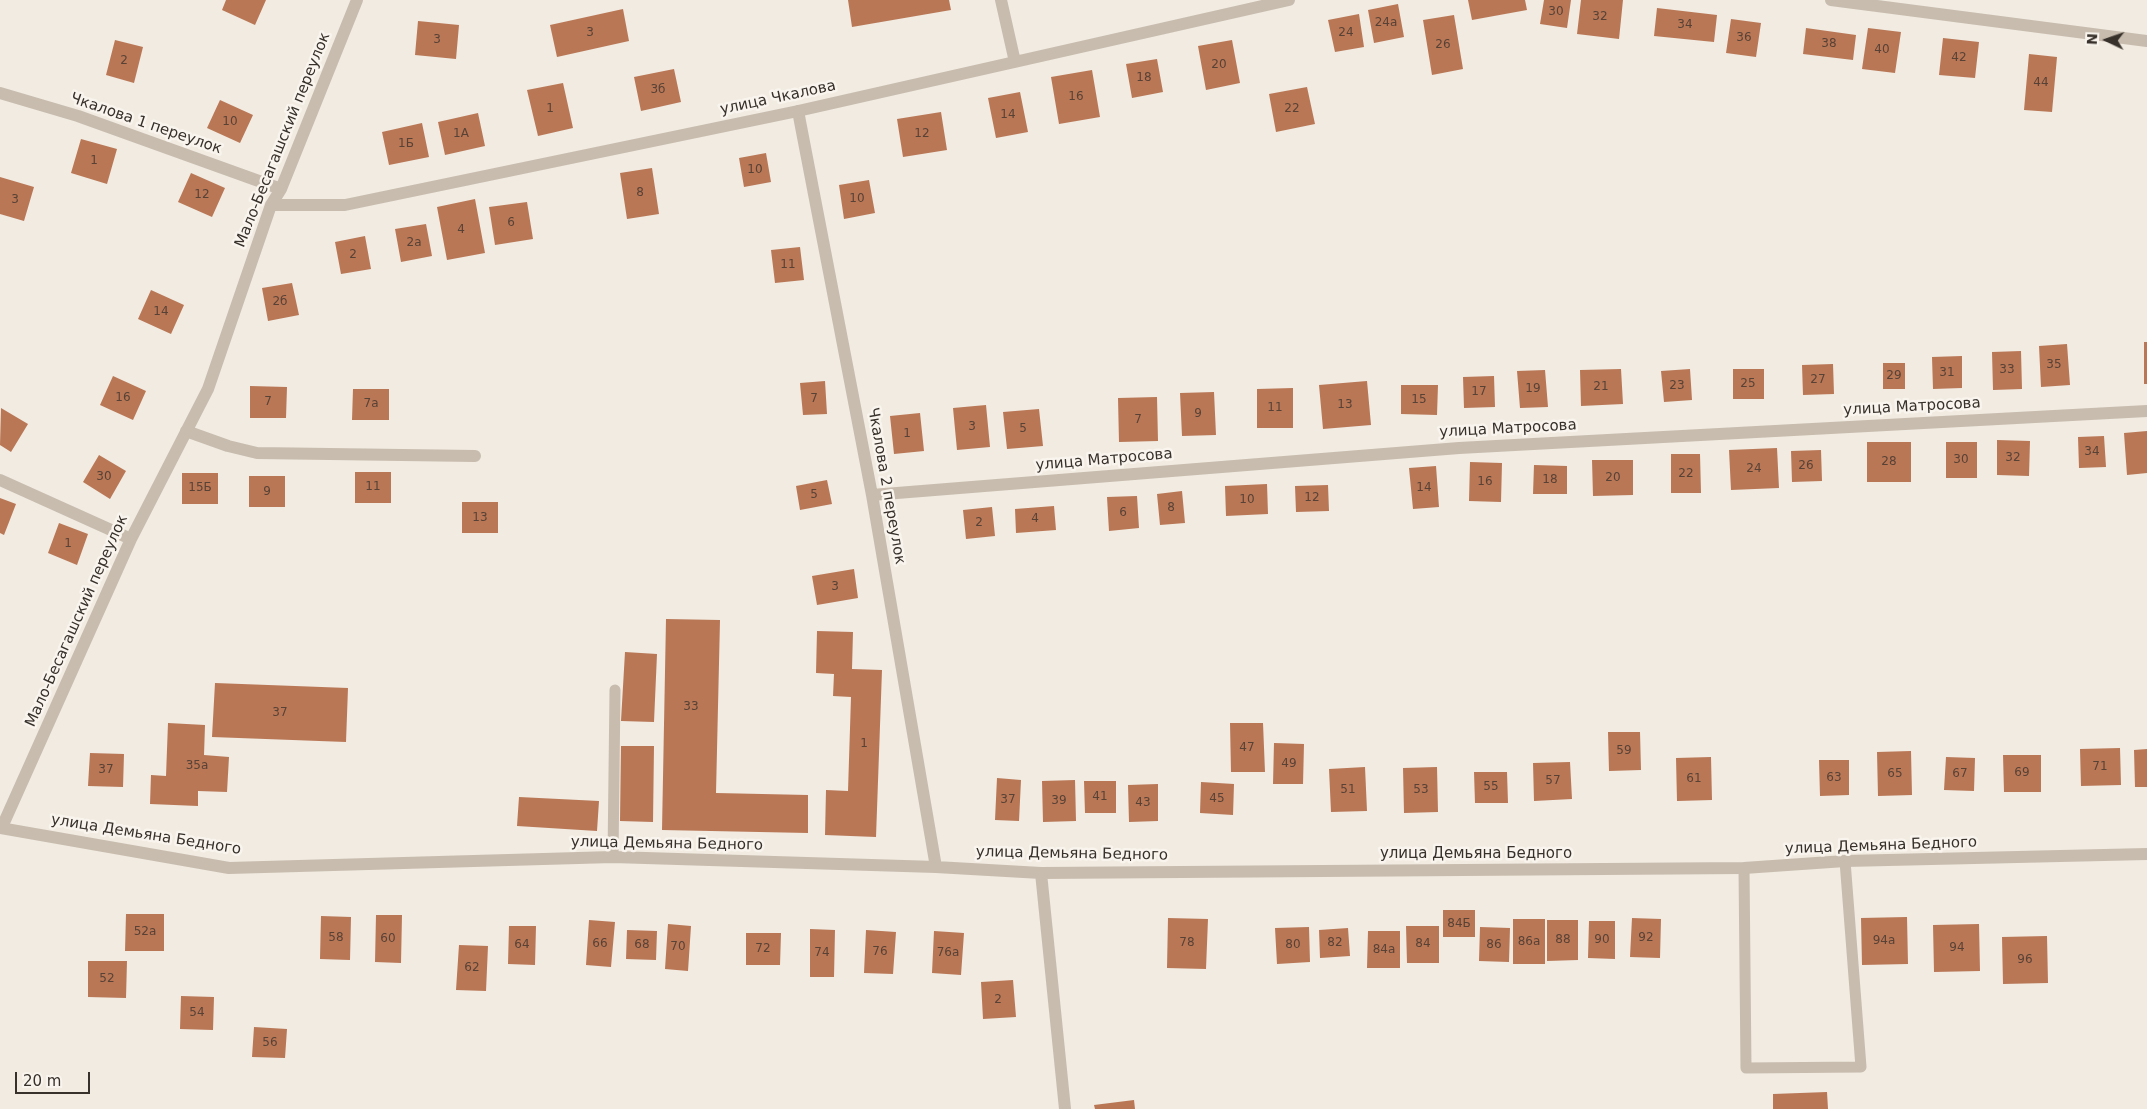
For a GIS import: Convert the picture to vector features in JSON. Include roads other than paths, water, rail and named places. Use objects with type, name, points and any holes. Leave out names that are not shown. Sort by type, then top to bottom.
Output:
[{"type":"street","name":"Мало-Бесагашский переулок","points":[[1,828],[131,539],[208,389],[271,205],[281,189],[357,0]]},
{"type":"street","points":[[1001,0],[1015,62]]},
{"type":"street","name":"улица Чкалова","points":[[271,205],[345,205],[798,111],[1289,0]]},
{"type":"street","points":[[1831,0],[2147,41]]},
{"type":"street","name":"Чкалова 1 переулок","points":[[0,93],[78,116],[281,189]]},
{"type":"street","name":"Чкалова 2 переулок","points":[[798,111],[872,495],[936,867]]},
{"type":"street","name":"улица Матросова","points":[[872,495],[1459,448],[2147,411]]},
{"type":"street","points":[[186,431],[228,446],[257,453],[475,456]]},
{"type":"street","points":[[0,480],[131,539]]},
{"type":"street","name":"улица Демьяна Бедного","points":[[1,828],[229,868],[613,857],[936,867],[1041,873],[1744,868],[1845,861],[2147,854]]},
{"type":"street","points":[[1041,873],[1065,1109]]},
{"type":"lane","points":[[613,857],[615,690]]},
{"type":"lane","points":[[1744,868],[1746,1068],[1861,1067],[1845,861]]}]
